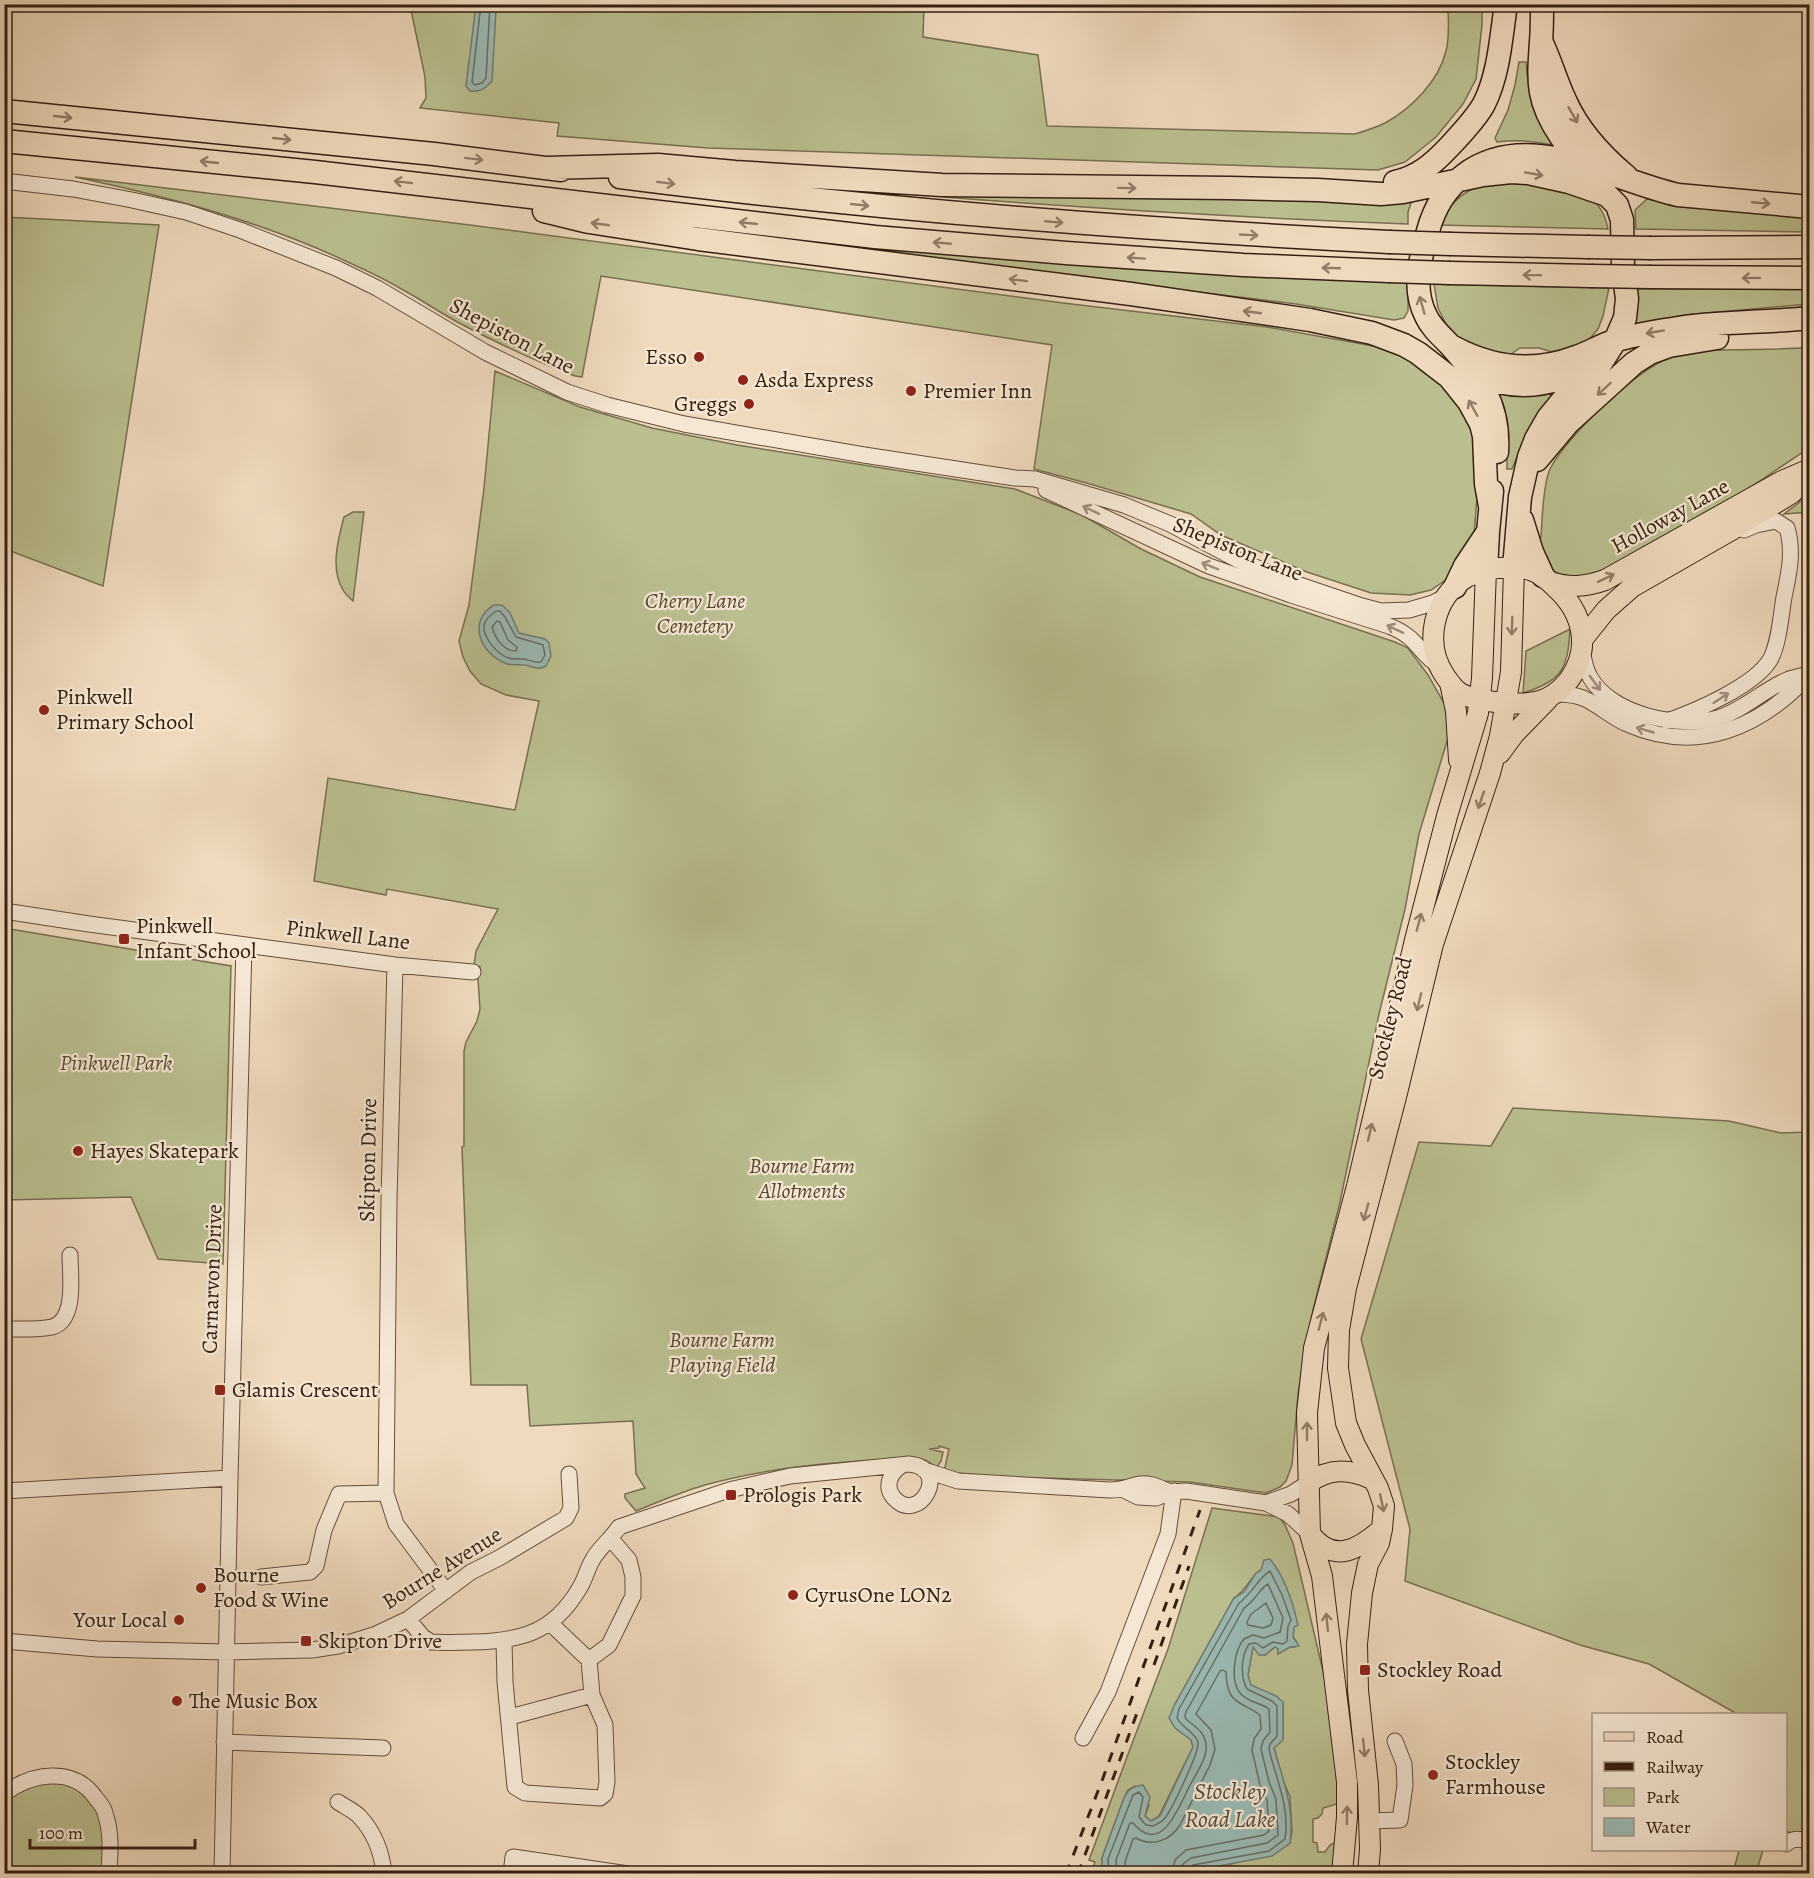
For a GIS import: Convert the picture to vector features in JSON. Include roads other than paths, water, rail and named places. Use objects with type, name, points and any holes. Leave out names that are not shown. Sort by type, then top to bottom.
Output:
[{"type":"highway","points":[[1486,570],[1490,506],[1497,455],[1497,421],[1487,392],[1432,326],[1423,310],[1419,286],[1418,213],[1422,200],[1431,186],[1486,126],[1502,96],[1510,64],[1509,4]]},
{"type":"highway","points":[[1318,190],[1404,180],[1432,165],[1483,105],[1495,75],[1509,4]]},
{"type":"highway","points":[[1310,320],[1352,318],[1382,323],[1419,339],[1473,375],[1508,383],[1541,384],[1556,381],[1575,371],[1606,344],[1623,323],[1626,292],[1622,220],[1617,205],[1561,137],[1542,99],[1539,72],[1542,4]]},
{"type":"highway","points":[[1541,42],[1551,61],[1565,100],[1578,124],[1601,154],[1634,183]]},
{"type":"highway","points":[[4,111],[435,154],[830,202],[1057,222],[1389,242],[1652,248],[1809,247]]},
{"type":"highway","points":[[4,141],[315,172],[875,237],[1066,253],[1243,265],[1389,271],[1809,278]]},
{"type":"highway","points":[[1420,258],[1434,214],[1446,191],[1455,181],[1484,162],[1509,155],[1548,157],[1678,195],[1809,207]]},
{"type":"highway","points":[[546,168],[658,165],[942,185],[1318,190],[1381,194],[1497,172],[1528,173],[1584,186],[1607,195]]},
{"type":"highway","points":[[461,189],[589,222],[832,257],[1121,293],[1310,320],[1372,333],[1418,353],[1449,377],[1469,402],[1481,424],[1486,447],[1486,484],[1490,506]]},
{"type":"highway","points":[[1449,345],[1470,356],[1495,363],[1526,367],[1562,362],[1606,344],[1676,328],[1809,318]]},
{"type":"highway","points":[[1524,477],[1549,443],[1569,422],[1634,363],[1669,346],[1742,334],[1776,321]]},
{"type":"highway","points":[[1514,568],[1519,506],[1529,458],[1548,418],[1601,363],[1606,344]]},
{"type":"highway","points":[[1519,506],[1525,532],[1546,579]]},
{"type":"highway","points":[[1450,591],[1488,532]]},
{"type":"main road","name":"Holloway Lane","points":[[1490,773],[1514,734],[1573,675],[1579,663],[1582,645],[1617,598],[1792,493],[1809,469]]},
{"type":"main road","name":"Holloway Lane","points":[[1486,570],[1524,568],[1563,586],[1583,586],[1605,580],[1782,481],[1809,469]]},
{"type":"main road","name":"Stockley Road","points":[[1368,1874],[1370,1849],[1368,1785],[1358,1690],[1357,1644],[1360,1602],[1368,1564],[1379,1543],[1383,1529],[1384,1506],[1378,1488],[1346,1423],[1338,1368],[1339,1330],[1346,1288],[1433,944],[1490,773],[1507,703],[1514,568]]},
{"type":"main road","points":[[1486,570],[1472,574],[1450,591],[1435,620],[1432,633],[1434,652],[1439,666],[1460,693],[1480,699],[1524,704],[1553,695]]},
{"type":"main road","name":"Stockley Road","points":[[1342,1874],[1347,1828],[1347,1782],[1322,1576],[1310,1534],[1307,1413],[1314,1348],[1357,1186],[1415,940],[1476,721],[1482,678],[1486,570]]},
{"type":"main road","points":[[1546,579],[1568,598],[1573,607],[1580,626],[1582,645]]},
{"type":"main road","points":[[1450,683],[1456,711],[1460,778]]},
{"type":"main road","points":[[1308,1483],[1330,1472],[1343,1471],[1359,1473],[1372,1479]]},
{"type":"main road","points":[[1310,1534],[1315,1540],[1333,1551],[1346,1552],[1358,1548],[1383,1529]]},
{"type":"street","name":"Shepiston Lane","points":[[4,181],[73,189],[132,200],[186,212],[240,230],[346,273],[485,352],[567,392],[607,405],[684,424],[864,455],[1015,478],[1035,478],[1124,505],[1170,524],[1238,560],[1294,583],[1362,606],[1381,610],[1408,610],[1433,603],[1450,591]]},
{"type":"street","name":"Shepiston Lane","points":[[1015,478],[1056,493],[1209,566],[1389,626],[1411,639],[1427,658],[1439,666]]},
{"type":"street","points":[[1667,721],[1710,705],[1753,678],[1771,658],[1775,647],[1791,553],[1787,528],[1776,521],[1756,525],[1691,552]]},
{"type":"street","points":[[1582,645],[1588,673],[1601,691],[1630,709],[1667,721],[1689,722],[1719,718],[1743,707],[1787,680],[1809,674]]},
{"type":"street","points":[[1553,695],[1581,697],[1623,722],[1644,730],[1676,736],[1698,736],[1730,730],[1760,717],[1785,698],[1809,674]]},
{"type":"street","name":"Pinkwell Lane","points":[[4,911],[395,965],[473,972]]},
{"type":"street","name":"Carnarvon Drive","points":[[222,1874],[244,945]]},
{"type":"street","name":"Skipton Drive","points":[[395,965],[389,1200],[386,1493],[396,1524],[446,1591]]},
{"type":"street","points":[[4,1329],[52,1326],[64,1320],[69,1308],[70,1255]]},
{"type":"street","points":[[408,1619],[423,1637],[431,1642],[504,1641],[528,1635],[546,1625],[567,1607],[580,1588],[594,1557],[619,1527],[729,1490],[790,1476],[913,1464],[958,1481]]},
{"type":"street","points":[[901,1466],[892,1473],[889,1487],[892,1496],[897,1501],[908,1505],[925,1498],[930,1486],[929,1477],[924,1470]]},
{"type":"street","points":[[859,1469],[889,1487]]},
{"type":"street","name":"Bourne Avenue","points":[[4,1641],[97,1649],[226,1652],[312,1650],[338,1646],[375,1635],[408,1619],[471,1572],[566,1518],[571,1508],[569,1474]]},
{"type":"street","points":[[4,1491],[230,1478]]},
{"type":"street","points":[[930,1486],[958,1481],[1124,1490],[1138,1497],[1156,1498],[1172,1491],[1266,1503],[1288,1514],[1310,1534]]},
{"type":"street","points":[[1266,1503],[1292,1494],[1308,1483]]},
{"type":"street","points":[[1083,1738],[1108,1692],[1168,1534],[1172,1491]]},
{"type":"street","points":[[261,1576],[310,1572],[316,1566],[324,1530],[339,1494],[386,1493]]},
{"type":"street","points":[[589,1660],[609,1645],[633,1596],[633,1577],[629,1560],[611,1539]]},
{"type":"street","points":[[504,1641],[505,1682],[515,1787],[525,1793],[600,1798],[605,1794],[607,1782],[605,1725],[592,1695],[589,1660],[546,1625]]},
{"type":"street","points":[[510,1717],[592,1695]]},
{"type":"street","points":[[1369,1821],[1400,1820],[1405,1785],[1404,1764],[1395,1741]]},
{"type":"street","points":[[224,1742],[383,1748]]},
{"type":"street","points":[[4,1794],[17,1784],[45,1775],[73,1779],[89,1788],[105,1811],[110,1839],[109,1874]]},
{"type":"street","points":[[338,1802],[358,1815],[375,1839],[383,1860],[384,1874]]},
{"type":"street","points":[[1787,1843],[1795,1839],[1809,1842]]},
{"type":"street","points":[[511,1874],[513,1857],[628,1874]]},
{"type":"water","points":[[476,5],[496,5],[492,81],[482,89],[470,91],[466,86]]},
{"type":"water","points":[[494,605],[502,605],[510,613],[519,633],[545,639],[549,643],[551,656],[546,666],[537,668],[507,664],[489,652],[483,644],[479,628],[481,619]]},
{"type":"water","name":"Stockley Road Lake","points":[[1270,1559],[1280,1574],[1291,1599],[1298,1625],[1294,1627],[1293,1637],[1299,1646],[1290,1647],[1278,1654],[1278,1649],[1275,1647],[1265,1655],[1259,1655],[1253,1647],[1248,1675],[1251,1685],[1276,1696],[1283,1702],[1283,1740],[1274,1748],[1290,1806],[1290,1843],[1272,1856],[1181,1873],[1106,1873],[1102,1870],[1102,1858],[1124,1798],[1130,1790],[1143,1785],[1150,1797],[1145,1816],[1151,1821],[1160,1816],[1193,1747],[1191,1740],[1175,1728],[1169,1718],[1174,1706],[1234,1598],[1244,1592],[1256,1573],[1261,1570],[1264,1560]]},
{"type":"railway","points":[[1066,1874],[1200,1510]]},
{"type":"railway","points":[[1154,1665],[1189,1566]]},
{"type":"railway","points":[[1078,1874],[1137,1713]]},
{"type":"place","name":"Esso","points":[[699,357]]},
{"type":"place","name":"Asda Express","points":[[743,380]]},
{"type":"place","name":"Premier Inn","points":[[911,391]]},
{"type":"place","name":"Greggs","points":[[749,404]]},
{"type":"place","name":"Pinkwell Primary School","points":[[44,710]]},
{"type":"place","name":"Pinkwell Infant School","points":[[124,939]]},
{"type":"place","name":"Hayes Skatepark","points":[[78,1151]]},
{"type":"place","name":"Glamis Crescent","points":[[220,1390]]},
{"type":"place","name":"Prologis Park","points":[[731,1495]]},
{"type":"place","name":"Bourne Food & Wine","points":[[201,1588]]},
{"type":"place","name":"CyrusOne LON2","points":[[793,1595]]},
{"type":"place","name":"Your Local","points":[[179,1620]]},
{"type":"place","name":"Skipton Drive","points":[[306,1641]]},
{"type":"place","name":"Stockley Road","points":[[1365,1670]]},
{"type":"place","name":"The Music Box","points":[[177,1701]]},
{"type":"place","name":"Stockley Farmhouse","points":[[1433,1775]]},
{"type":"park label","name":"Cherry Lane Cemetery","points":[[695,614]]},
{"type":"park label","name":"Pinkwell Park","points":[[116,1063]]},
{"type":"park label","name":"Bourne Farm Allotments","points":[[802,1178]]},
{"type":"park label","name":"Bourne Farm Playing Field","points":[[722,1352]]}]
